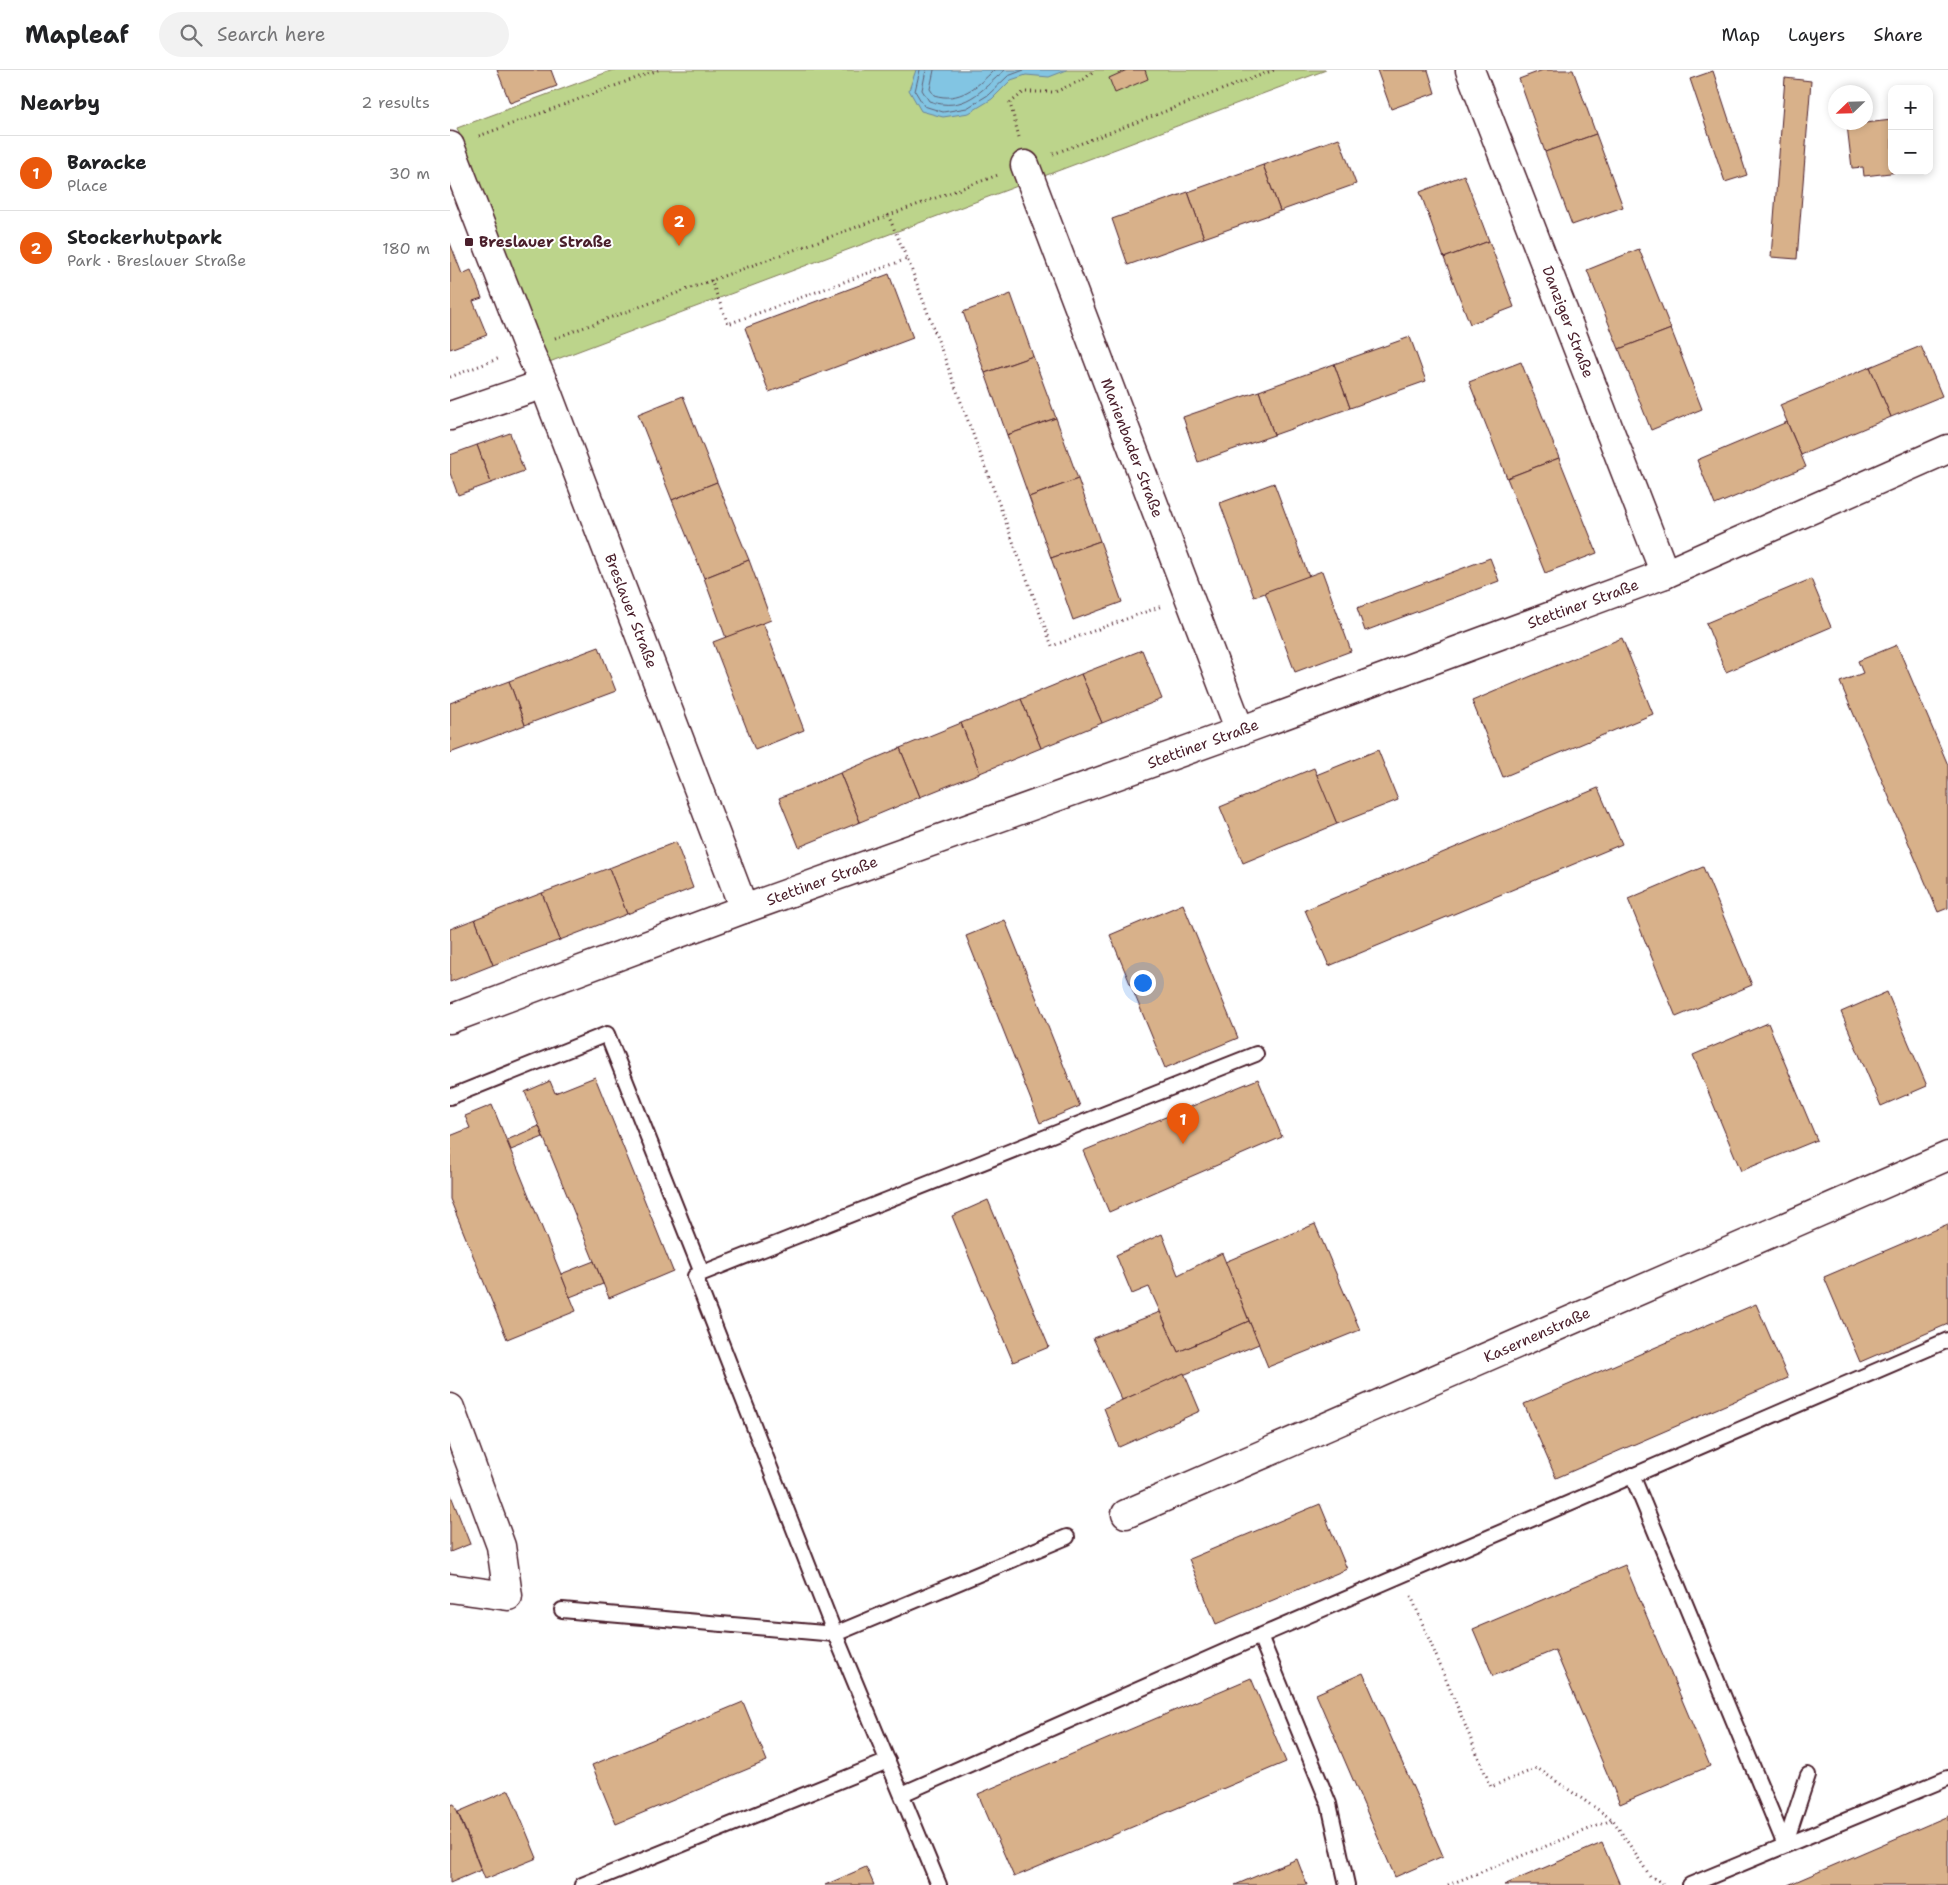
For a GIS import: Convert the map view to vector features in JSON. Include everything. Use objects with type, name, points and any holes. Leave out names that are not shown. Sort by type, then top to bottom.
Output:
[{"type":"street","name":"Danziger Straße","points":[[1470,70],[1665,574]]},
{"type":"street","name":"Breslauer Straße","points":[[450,146],[528,348],[544,384],[744,909]]},
{"type":"street","name":"Marienbader Straße","points":[[1025,165],[1240,731]]},
{"type":"street","points":[[450,416],[544,384]]},
{"type":"street","name":"Stettiner Straße","points":[[450,1019],[744,909],[1240,731],[1665,574],[1948,449]]},
{"type":"street","name":"Kasernenstraße","points":[[1126,1514],[1948,1156]]},
{"type":"street","points":[[450,1408],[501,1546],[508,1596],[450,1588]]},
{"type":"lane","points":[[450,1097],[608,1034],[702,1273]]},
{"type":"lane","points":[[939,1885],[836,1634],[695,1276],[1256,1054]]},
{"type":"lane","points":[[902,1794],[1260,1636],[1948,1340]]},
{"type":"lane","points":[[1632,1475],[1785,1845]]},
{"type":"lane","points":[[562,1610],[836,1634],[1068,1537]]},
{"type":"lane","points":[[1260,1636],[1329,1804],[1347,1885]]},
{"type":"lane","points":[[582,1885],[888,1761]]},
{"type":"lane","points":[[1785,1845],[1808,1775]]},
{"type":"lane","points":[[1690,1885],[1948,1778]]},
{"type":"path","points":[[477,136],[658,70]]},
{"type":"path","points":[[1025,165],[1010,103],[1024,92],[1055,92],[1084,79],[1095,70]]},
{"type":"path","points":[[450,377],[1025,165],[1274,70]]},
{"type":"path","points":[[888,216],[907,259],[1052,646],[1189,596]]},
{"type":"path","points":[[711,280],[728,324],[907,259]]},
{"type":"path","points":[[1402,1575],[1491,1787],[1538,1768],[1612,1820],[1650,1876],[1665,1885]]},
{"type":"path","points":[[1448,1885],[1612,1820]]},
{"type":"green space","points":[[613,70],[1326,70],[544,364],[457,128]]},
{"type":"water","points":[[916,70],[1067,70],[1049,77],[1026,75],[1011,80],[992,99],[969,113],[943,117],[921,111],[909,90]]},
{"type":"building","points":[[497,70],[551,70],[557,86],[510,103]]},
{"type":"building","points":[[1127,70],[1145,70],[1148,79],[1115,93],[1109,78]]},
{"type":"building","points":[[1377,70],[1428,70],[1435,93],[1391,109]]},
{"type":"building","points":[[1543,70],[1573,70],[1596,134],[1545,152],[1519,79]]},
{"type":"building","points":[[1713,71],[1747,175],[1725,182],[1690,79]]},
{"type":"building","points":[[1785,78],[1811,81],[1797,259],[1771,257]]},
{"type":"building","points":[[1888,120],[1888,173],[1864,176],[1863,167],[1852,168],[1848,130],[1873,130],[1873,122]]},
{"type":"building","points":[[1596,134],[1623,207],[1572,225],[1545,152]]},
{"type":"building","points":[[1339,138],[1356,184],[1280,211],[1263,165]]},
{"type":"building","points":[[1263,165],[1280,211],[1204,238],[1188,192]]},
{"type":"building","points":[[1464,175],[1489,241],[1444,258],[1420,192]]},
{"type":"building","points":[[1188,192],[1204,238],[1128,265],[1112,219]]},
{"type":"building","points":[[1489,241],[1514,307],[1470,324],[1444,258]]},
{"type":"building","points":[[450,243],[462,274],[471,270],[482,298],[473,301],[487,335],[450,349]]},
{"type":"building","points":[[1639,249],[1671,329],[1619,349],[1587,270]]},
{"type":"building","points":[[889,274],[913,338],[769,392],[745,328]]},
{"type":"building","points":[[1011,294],[1033,356],[985,373],[963,312]]},
{"type":"building","points":[[1671,329],[1702,409],[1651,430],[1619,349]]},
{"type":"building","points":[[1410,337],[1426,381],[1350,408],[1334,364]]},
{"type":"building","points":[[1921,346],[1942,396],[1891,417],[1870,367]]},
{"type":"building","points":[[1033,356],[1056,418],[1007,435],[985,373]]},
{"type":"building","points":[[1521,362],[1559,458],[1507,478],[1469,382]]},
{"type":"building","points":[[1334,364],[1350,408],[1274,435],[1259,391]]},
{"type":"building","points":[[1870,367],[1891,417],[1801,455],[1780,405]]},
{"type":"building","points":[[1259,391],[1274,435],[1198,462],[1183,417]]},
{"type":"building","points":[[683,396],[717,482],[672,500],[638,414]]},
{"type":"building","points":[[1056,418],[1078,479],[1029,497],[1007,435]]},
{"type":"building","points":[[1787,422],[1806,467],[1715,505],[1697,460]]},
{"type":"building","points":[[510,433],[524,471],[491,483],[477,445]]},
{"type":"building","points":[[477,445],[491,483],[458,495],[450,473],[450,455]]},
{"type":"building","points":[[1559,458],[1597,553],[1545,573],[1507,478]]},
{"type":"building","points":[[1078,479],[1100,541],[1051,558],[1029,497]]},
{"type":"building","points":[[717,482],[749,560],[704,578],[672,500]]},
{"type":"building","points":[[1274,483],[1309,577],[1254,597],[1220,503]]},
{"type":"building","points":[[1100,541],[1122,602],[1073,620],[1051,558]]},
{"type":"building","points":[[1490,558],[1499,581],[1365,631],[1357,608]]},
{"type":"building","points":[[749,560],[771,620],[726,638],[704,578]]},
{"type":"building","points":[[1322,571],[1351,651],[1295,672],[1265,592]]},
{"type":"building","points":[[1811,579],[1831,627],[1726,672],[1706,623]]},
{"type":"building","points":[[763,623],[804,730],[755,750],[713,642]]},
{"type":"building","points":[[1622,638],[1653,714],[1503,777],[1472,701]]},
{"type":"building","points":[[1897,645],[1948,765],[1948,908],[1938,912],[1840,682],[1863,673],[1858,661]]},
{"type":"building","points":[[599,647],[616,691],[525,725],[509,681]]},
{"type":"building","points":[[1142,650],[1162,699],[1102,723],[1081,674]]},
{"type":"building","points":[[1081,674],[1102,723],[1041,748],[1021,699]]},
{"type":"building","points":[[509,681],[525,725],[450,753],[450,703]]},
{"type":"building","points":[[1021,699],[1041,748],[980,773],[961,723]]},
{"type":"building","points":[[961,723],[980,773],[920,797],[900,748]]},
{"type":"building","points":[[900,748],[920,797],[860,822],[840,773]]},
{"type":"building","points":[[1378,750],[1398,800],[1337,824],[1316,775]]},
{"type":"building","points":[[1314,768],[1337,824],[1243,863],[1220,807]]},
{"type":"building","points":[[840,773],[860,822],[799,847],[779,798]]},
{"type":"building","points":[[1598,788],[1622,844],[1329,966],[1305,910]]},
{"type":"building","points":[[676,842],[693,888],[627,914],[609,868]]},
{"type":"building","points":[[1703,867],[1752,985],[1676,1017],[1628,899]]},
{"type":"building","points":[[609,868],[627,914],[560,940],[542,893]]},
{"type":"building","points":[[542,893],[560,940],[493,965],[475,919]]},
{"type":"building","points":[[1183,904],[1238,1038],[1165,1068],[1110,935]]},
{"type":"building","points":[[475,919],[493,965],[450,982],[450,929]]},
{"type":"building","points":[[1005,920],[1080,1106],[1040,1123],[966,936]]},
{"type":"building","points":[[1887,992],[1927,1086],[1881,1106],[1841,1012]]},
{"type":"building","points":[[1768,1023],[1817,1140],[1741,1171],[1693,1055]]},
{"type":"building","points":[[595,1077],[673,1271],[609,1298],[525,1092],[550,1081],[555,1093]]},
{"type":"building","points":[[1258,1079],[1282,1137],[1109,1212],[1083,1151]]},
{"type":"building","points":[[492,1105],[576,1311],[507,1339],[450,1199],[450,1136],[470,1128],[465,1116]]},
{"type":"building","points":[[539,1126],[543,1137],[511,1150],[507,1140]]},
{"type":"building","points":[[988,1200],[1049,1347],[1013,1362],[952,1216]]},
{"type":"building","points":[[1315,1224],[1360,1330],[1268,1367],[1225,1262]]},
{"type":"building","points":[[1948,1224],[1948,1324],[1860,1362],[1824,1277]]},
{"type":"building","points":[[1162,1234],[1178,1275],[1222,1253],[1249,1321],[1178,1352],[1149,1287],[1132,1294],[1116,1255]]},
{"type":"building","points":[[594,1261],[603,1284],[570,1297],[561,1274]]},
{"type":"building","points":[[1756,1304],[1788,1378],[1556,1478],[1524,1404]]},
{"type":"building","points":[[1160,1312],[1178,1352],[1249,1321],[1259,1344],[1122,1400],[1093,1338]]},
{"type":"building","points":[[1184,1373],[1200,1411],[1119,1447],[1104,1408]]},
{"type":"building","points":[[450,1493],[470,1544],[450,1552]]},
{"type":"building","points":[[1320,1504],[1347,1569],[1216,1624],[1189,1559]]},
{"type":"building","points":[[1625,1565],[1710,1766],[1620,1804],[1555,1650],[1493,1676],[1473,1629]]},
{"type":"building","points":[[1363,1673],[1443,1856],[1395,1877],[1316,1694]]},
{"type":"building","points":[[1251,1678],[1286,1762],[1014,1877],[978,1794]]},
{"type":"building","points":[[743,1702],[767,1761],[616,1824],[592,1765]]},
{"type":"building","points":[[509,1790],[537,1858],[485,1879],[458,1812]]},
{"type":"building","points":[[454,1804],[481,1870],[450,1883],[450,1805]]},
{"type":"building","points":[[1948,1816],[1948,1885],[1788,1885]]},
{"type":"building","points":[[1602,1843],[1620,1885],[1504,1885]]},
{"type":"building","points":[[1297,1859],[1307,1885],[1235,1885]]},
{"type":"building","points":[[866,1867],[874,1885],[825,1885]]},
{"type":"place","name":"Breslauer Straße","points":[[469,242]]},
{"type":"place","name":"Stockerhutpark","points":[[679,246]]},
{"type":"place","name":"Baracke","points":[[1183,1144]]}]
